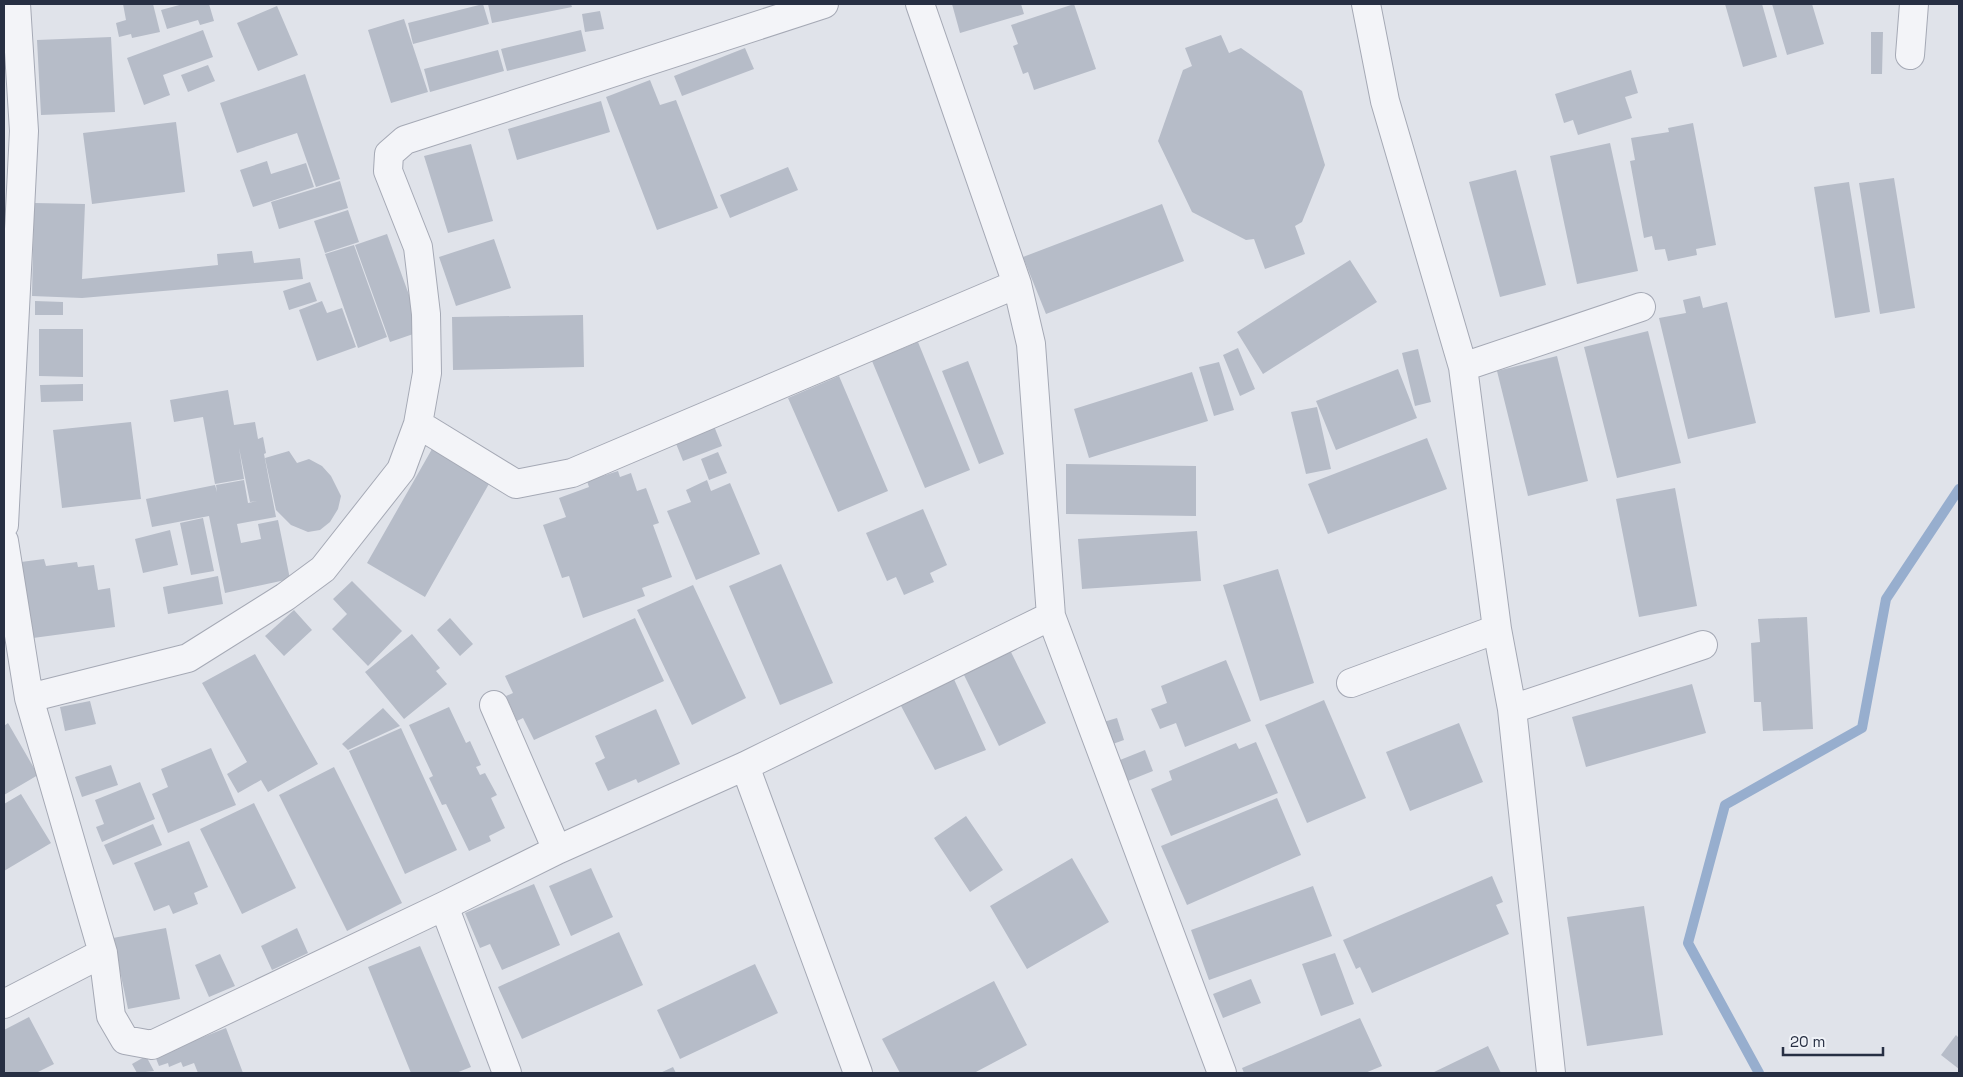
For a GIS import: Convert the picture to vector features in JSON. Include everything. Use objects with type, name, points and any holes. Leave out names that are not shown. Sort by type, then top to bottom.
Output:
[{"type":"street","points":[[4,525],[24,131],[16,4]]},
{"type":"street","points":[[29,698],[188,658],[285,597],[323,569],[401,470],[418,424],[427,373],[426,314],[418,247],[388,171],[389,154],[406,140],[824,4]]},
{"type":"street","points":[[920,4],[1016,284],[1031,344],[1051,616],[1222,1073]]},
{"type":"street","points":[[1366,4],[1385,100],[1463,368],[1497,629],[1512,709],[1551,1073]]},
{"type":"street","points":[[1910,55],[1914,4]]},
{"type":"street","points":[[418,424],[516,484],[572,473],[1016,284]]},
{"type":"street","points":[[1463,368],[1641,307]]},
{"type":"street","points":[[4,541],[29,698],[103,953],[111,1016],[125,1040],[152,1044],[444,906],[557,850],[745,766],[1051,616]]},
{"type":"street","points":[[1351,683],[1497,629]]},
{"type":"street","points":[[1512,709],[1703,645]]},
{"type":"street","points":[[494,705],[557,850]]},
{"type":"street","points":[[745,766],[858,1073]]},
{"type":"street","points":[[444,906],[507,1073]]},
{"type":"street","points":[[4,1004],[103,953]]},
{"type":"building","points":[[123,4],[153,4],[160,32],[132,38],[131,34],[119,37],[116,23],[126,20]]},
{"type":"building","points":[[183,4],[209,4],[214,21],[200,25],[198,20],[167,29],[161,10]]},
{"type":"building","points":[[483,4],[489,24],[413,44],[408,23]]},
{"type":"building","points":[[488,4],[571,4],[572,7],[492,23]]},
{"type":"building","points":[[952,4],[1021,4],[1024,14],[960,33]]},
{"type":"building","points":[[1074,4],[1096,69],[1034,90],[1028,72],[1023,74],[1013,46],[1018,44],[1011,25]]},
{"type":"building","points":[[1725,4],[1762,4],[1777,57],[1743,67]]},
{"type":"building","points":[[1772,4],[1812,4],[1824,44],[1787,55]]},
{"type":"building","points":[[277,6],[298,55],[258,71],[237,23]]},
{"type":"building","points":[[600,11],[604,29],[585,32],[582,14]]},
{"type":"building","points":[[404,19],[428,92],[391,103],[368,30]]},
{"type":"building","points":[[203,30],[213,57],[163,75],[170,95],[144,105],[127,58]]},
{"type":"building","points":[[581,30],[586,51],[507,71],[501,49]]},
{"type":"building","points":[[1871,32],[1883,32],[1882,74],[1871,74]]},
{"type":"building","points":[[1221,35],[1229,53],[1241,48],[1302,91],[1325,165],[1302,222],[1295,226],[1305,254],[1265,269],[1254,239],[1246,240],[1192,212],[1158,141],[1183,70],[1192,66],[1185,48]]},
{"type":"building","points":[[111,37],[115,112],[41,115],[37,40]]},
{"type":"building","points":[[745,48],[754,69],[682,96],[674,76]]},
{"type":"building","points":[[498,50],[504,71],[430,92],[424,69]]},
{"type":"building","points":[[208,65],[215,81],[188,92],[181,75]]},
{"type":"building","points":[[1631,70],[1638,93],[1625,97],[1632,118],[1578,135],[1573,120],[1564,123],[1555,94]]},
{"type":"building","points":[[305,74],[340,179],[316,187],[297,133],[237,153],[220,103]]},
{"type":"building","points":[[650,80],[660,105],[676,100],[718,208],[657,230],[606,97]]},
{"type":"building","points":[[601,101],[610,132],[517,160],[508,129]]},
{"type":"building","points":[[176,122],[185,192],[92,204],[83,133]]},
{"type":"building","points":[[1693,123],[1716,245],[1696,249],[1697,255],[1668,261],[1665,249],[1655,250],[1652,236],[1644,238],[1630,161],[1635,160],[1631,138],[1669,132],[1668,128]]},
{"type":"building","points":[[1610,143],[1638,271],[1577,284],[1550,156]]},
{"type":"building","points":[[471,144],[493,221],[448,233],[424,156]]},
{"type":"building","points":[[267,161],[271,174],[306,163],[314,187],[253,207],[240,170]]},
{"type":"building","points":[[788,167],[798,190],[730,218],[720,195]]},
{"type":"building","points":[[1516,170],[1546,285],[1500,297],[1469,182]]},
{"type":"building","points":[[1894,178],[1915,308],[1880,314],[1859,183]]},
{"type":"building","points":[[340,181],[348,208],[279,229],[271,202]]},
{"type":"building","points":[[1849,182],[1870,312],[1835,318],[1814,187]]},
{"type":"building","points":[[34,203],[85,204],[82,279],[218,265],[217,254],[252,251],[254,263],[300,258],[303,279],[82,298],[32,296]]},
{"type":"building","points":[[1162,204],[1184,261],[1046,314],[1023,257]]},
{"type":"building","points":[[348,210],[359,242],[325,253],[314,221]]},
{"type":"building","points":[[387,234],[422,331],[390,342],[355,245]]},
{"type":"building","points":[[494,239],[511,288],[456,306],[439,257]]},
{"type":"building","points":[[354,245],[387,337],[358,348],[325,254]]},
{"type":"building","points":[[1350,260],[1377,302],[1263,374],[1237,332]]},
{"type":"building","points":[[310,282],[317,301],[289,310],[283,291]]},
{"type":"building","points":[[1700,296],[1703,308],[1727,302],[1756,423],[1688,439],[1659,318],[1686,313],[1683,300]]},
{"type":"building","points":[[35,301],[63,302],[63,315],[35,315]]},
{"type":"building","points":[[322,301],[327,313],[342,308],[356,347],[317,361],[299,310]]},
{"type":"building","points":[[583,315],[584,367],[453,370],[452,317]]},
{"type":"building","points":[[39,329],[83,329],[83,377],[39,376]]},
{"type":"building","points":[[1648,331],[1681,463],[1617,478],[1584,347]]},
{"type":"building","points":[[918,342],[970,470],[925,488],[872,361]]},
{"type":"building","points":[[1238,348],[1255,389],[1240,396],[1223,355]]},
{"type":"building","points":[[1418,349],[1431,402],[1415,406],[1402,353]]},
{"type":"building","points":[[1557,356],[1588,481],[1528,496],[1497,371]]},
{"type":"building","points":[[968,361],[1004,454],[979,464],[942,371]]},
{"type":"building","points":[[1219,362],[1234,410],[1214,416],[1199,367]]},
{"type":"building","points":[[1398,369],[1417,418],[1336,450],[1316,401]]},
{"type":"building","points":[[1192,372],[1208,421],[1089,458],[1074,409]]},
{"type":"building","points":[[839,376],[888,491],[838,512],[788,398]]},
{"type":"building","points":[[83,384],[83,401],[41,402],[40,385]]},
{"type":"building","points":[[228,390],[234,425],[255,422],[258,439],[263,437],[266,453],[264,454],[276,517],[237,524],[241,543],[261,539],[258,524],[278,520],[290,579],[225,593],[209,516],[152,527],[146,499],[215,485],[217,492],[216,485],[244,480],[248,503],[257,501],[250,502],[239,448],[244,479],[215,484],[203,417],[174,422],[170,400]]},
{"type":"building","points":[[1317,407],[1331,469],[1306,474],[1291,412]]},
{"type":"building","points":[[712,421],[722,446],[683,461],[673,436]]},
{"type":"building","points":[[131,422],[141,499],[62,508],[53,430]]},
{"type":"building","points":[[1427,438],[1447,489],[1328,534],[1308,484]]},
{"type":"building","points":[[432,449],[490,482],[425,597],[367,563]]},
{"type":"building","points":[[289,451],[297,463],[309,459],[322,466],[331,476],[341,496],[338,509],[330,522],[320,530],[308,532],[291,525],[276,510],[265,458]]},
{"type":"building","points":[[718,452],[727,473],[709,480],[701,459]]},
{"type":"building","points":[[1066,464],[1196,466],[1196,516],[1066,514]]},
{"type":"building","points":[[618,471],[620,477],[631,473],[637,491],[646,488],[659,523],[653,525],[672,577],[642,588],[645,596],[583,618],[569,576],[562,578],[543,525],[566,517],[559,498],[589,487],[587,481]]},
{"type":"building","points":[[707,480],[711,491],[730,483],[760,554],[696,580],[667,511],[691,502],[686,490]]},
{"type":"building","points":[[1675,488],[1697,606],[1639,617],[1616,499]]},
{"type":"building","points":[[923,509],[947,565],[930,573],[934,582],[904,595],[896,577],[887,581],[866,533]]},
{"type":"building","points":[[203,518],[214,571],[191,575],[180,523]]},
{"type":"building","points":[[170,530],[178,565],[143,573],[135,539]]},
{"type":"building","points":[[1197,531],[1201,581],[1082,589],[1078,539]]},
{"type":"building","points":[[44,559],[46,566],[77,562],[78,567],[94,565],[98,590],[110,588],[115,627],[33,638],[21,562]]},
{"type":"building","points":[[781,564],[833,683],[780,705],[729,586]]},
{"type":"building","points":[[1278,569],[1314,683],[1260,701],[1223,585]]},
{"type":"building","points":[[218,576],[223,604],[168,614],[163,587]]},
{"type":"building","points":[[352,581],[402,631],[368,666],[332,629],[347,614],[333,599]]},
{"type":"building","points":[[693,585],[746,698],[692,725],[637,610]]},
{"type":"building","points":[[294,610],[312,630],[284,656],[265,636]]},
{"type":"building","points":[[1807,617],[1813,729],[1763,731],[1761,702],[1754,702],[1751,643],[1760,642],[1758,619]]},
{"type":"building","points":[[450,618],[473,644],[460,656],[437,630]]},
{"type":"building","points":[[635,618],[664,681],[534,740],[523,718],[517,721],[506,696],[513,693],[505,676]]},
{"type":"building","points":[[412,634],[440,668],[436,671],[447,684],[404,719],[365,672]]},
{"type":"building","points":[[1010,650],[1046,723],[999,746],[963,673]]},
{"type":"building","points":[[255,654],[318,764],[268,792],[261,780],[238,793],[227,774],[247,762],[202,683]]},
{"type":"building","points":[[1226,660],[1251,721],[1185,747],[1176,723],[1160,729],[1151,709],[1167,703],[1161,686]]},
{"type":"building","points":[[953,677],[986,750],[935,770],[900,704]]},
{"type":"building","points":[[1692,684],[1706,733],[1586,767],[1572,717]]},
{"type":"building","points":[[1324,700],[1366,798],[1307,823],[1265,725]]},
{"type":"building","points":[[90,701],[96,724],[65,731],[60,707]]},
{"type":"building","points":[[449,707],[466,743],[470,741],[481,765],[476,767],[480,775],[485,773],[497,795],[491,798],[505,828],[489,836],[491,841],[469,851],[446,804],[442,805],[429,778],[433,776],[409,725]]},
{"type":"building","points":[[383,708],[400,726],[348,750],[342,744]]},
{"type":"building","points":[[656,709],[680,764],[638,783],[636,779],[608,791],[595,763],[605,758],[595,736]]},
{"type":"building","points":[[1117,718],[1124,740],[1107,746],[1100,723]]},
{"type":"building","points":[[8,723],[38,775],[4,795],[4,726]]},
{"type":"building","points":[[1459,723],[1483,782],[1410,811],[1386,752]]},
{"type":"building","points":[[401,728],[457,850],[405,874],[349,751]]},
{"type":"building","points":[[1256,742],[1278,793],[1171,836],[1151,789],[1172,780],[1169,771],[1236,743],[1239,749]]},
{"type":"building","points":[[211,748],[236,805],[168,833],[152,794],[168,787],[161,769]]},
{"type":"building","points":[[1145,750],[1153,771],[1123,783],[1115,762]]},
{"type":"building","points":[[111,765],[118,785],[82,797],[75,777]]},
{"type":"building","points":[[334,767],[402,903],[347,931],[279,795]]},
{"type":"building","points":[[140,782],[155,819],[102,842],[96,827],[104,824],[95,800]]},
{"type":"building","points":[[21,794],[51,843],[4,871],[4,804]]},
{"type":"building","points":[[1277,798],[1301,855],[1187,905],[1161,846]]},
{"type":"building","points":[[254,803],[296,888],[242,914],[200,829]]},
{"type":"building","points":[[966,816],[1003,870],[970,892],[934,838]]},
{"type":"building","points":[[153,824],[162,845],[113,865],[104,845]]},
{"type":"building","points":[[189,841],[208,887],[194,893],[198,904],[173,914],[169,905],[154,911],[134,863]]},
{"type":"building","points":[[1072,858],[1109,922],[1027,969],[990,906]]},
{"type":"building","points":[[591,868],[613,917],[571,936],[549,886]]},
{"type":"building","points":[[1492,876],[1503,902],[1496,905],[1509,934],[1372,993],[1360,967],[1356,969],[1343,940]]},
{"type":"building","points":[[534,884],[560,945],[502,970],[490,944],[480,948],[465,913]]},
{"type":"building","points":[[1313,886],[1332,936],[1209,980],[1191,930]]},
{"type":"building","points":[[1644,906],[1663,1035],[1587,1046],[1567,917]]},
{"type":"building","points":[[166,928],[180,999],[128,1009],[113,938]]},
{"type":"building","points":[[297,928],[308,953],[272,970],[261,946]]},
{"type":"building","points":[[619,932],[643,985],[522,1039],[498,987]]},
{"type":"building","points":[[420,946],[471,1067],[456,1073],[411,1073],[368,967]]},
{"type":"building","points":[[1335,953],[1354,1004],[1321,1016],[1302,964]]},
{"type":"building","points":[[220,954],[235,986],[209,997],[195,965]]},
{"type":"building","points":[[755,964],[778,1013],[680,1059],[657,1010]]},
{"type":"building","points":[[1251,979],[1261,1003],[1223,1018],[1213,994]]},
{"type":"building","points":[[994,981],[1027,1045],[974,1073],[900,1073],[882,1039]]},
{"type":"building","points":[[29,1017],[54,1064],[36,1073],[4,1073],[4,1030]]},
{"type":"building","points":[[1360,1018],[1382,1066],[1365,1073],[1244,1073],[1242,1068]]},
{"type":"building","points":[[226,1028],[243,1073],[198,1073],[194,1063],[183,1067],[181,1062],[169,1067],[168,1063],[159,1066],[155,1056]]},
{"type":"building","points":[[1956,1035],[1959,1038],[1959,1069],[1941,1055]]},
{"type":"building","points":[[1488,1046],[1501,1073],[1432,1073]]},
{"type":"building","points":[[146,1056],[154,1071],[137,1073],[132,1064]]},
{"type":"building","points":[[673,1067],[676,1073],[660,1073]]},
{"type":"waterway","points":[[1759,1073],[1688,943],[1725,805],[1862,728],[1886,599],[1959,489]]}]
